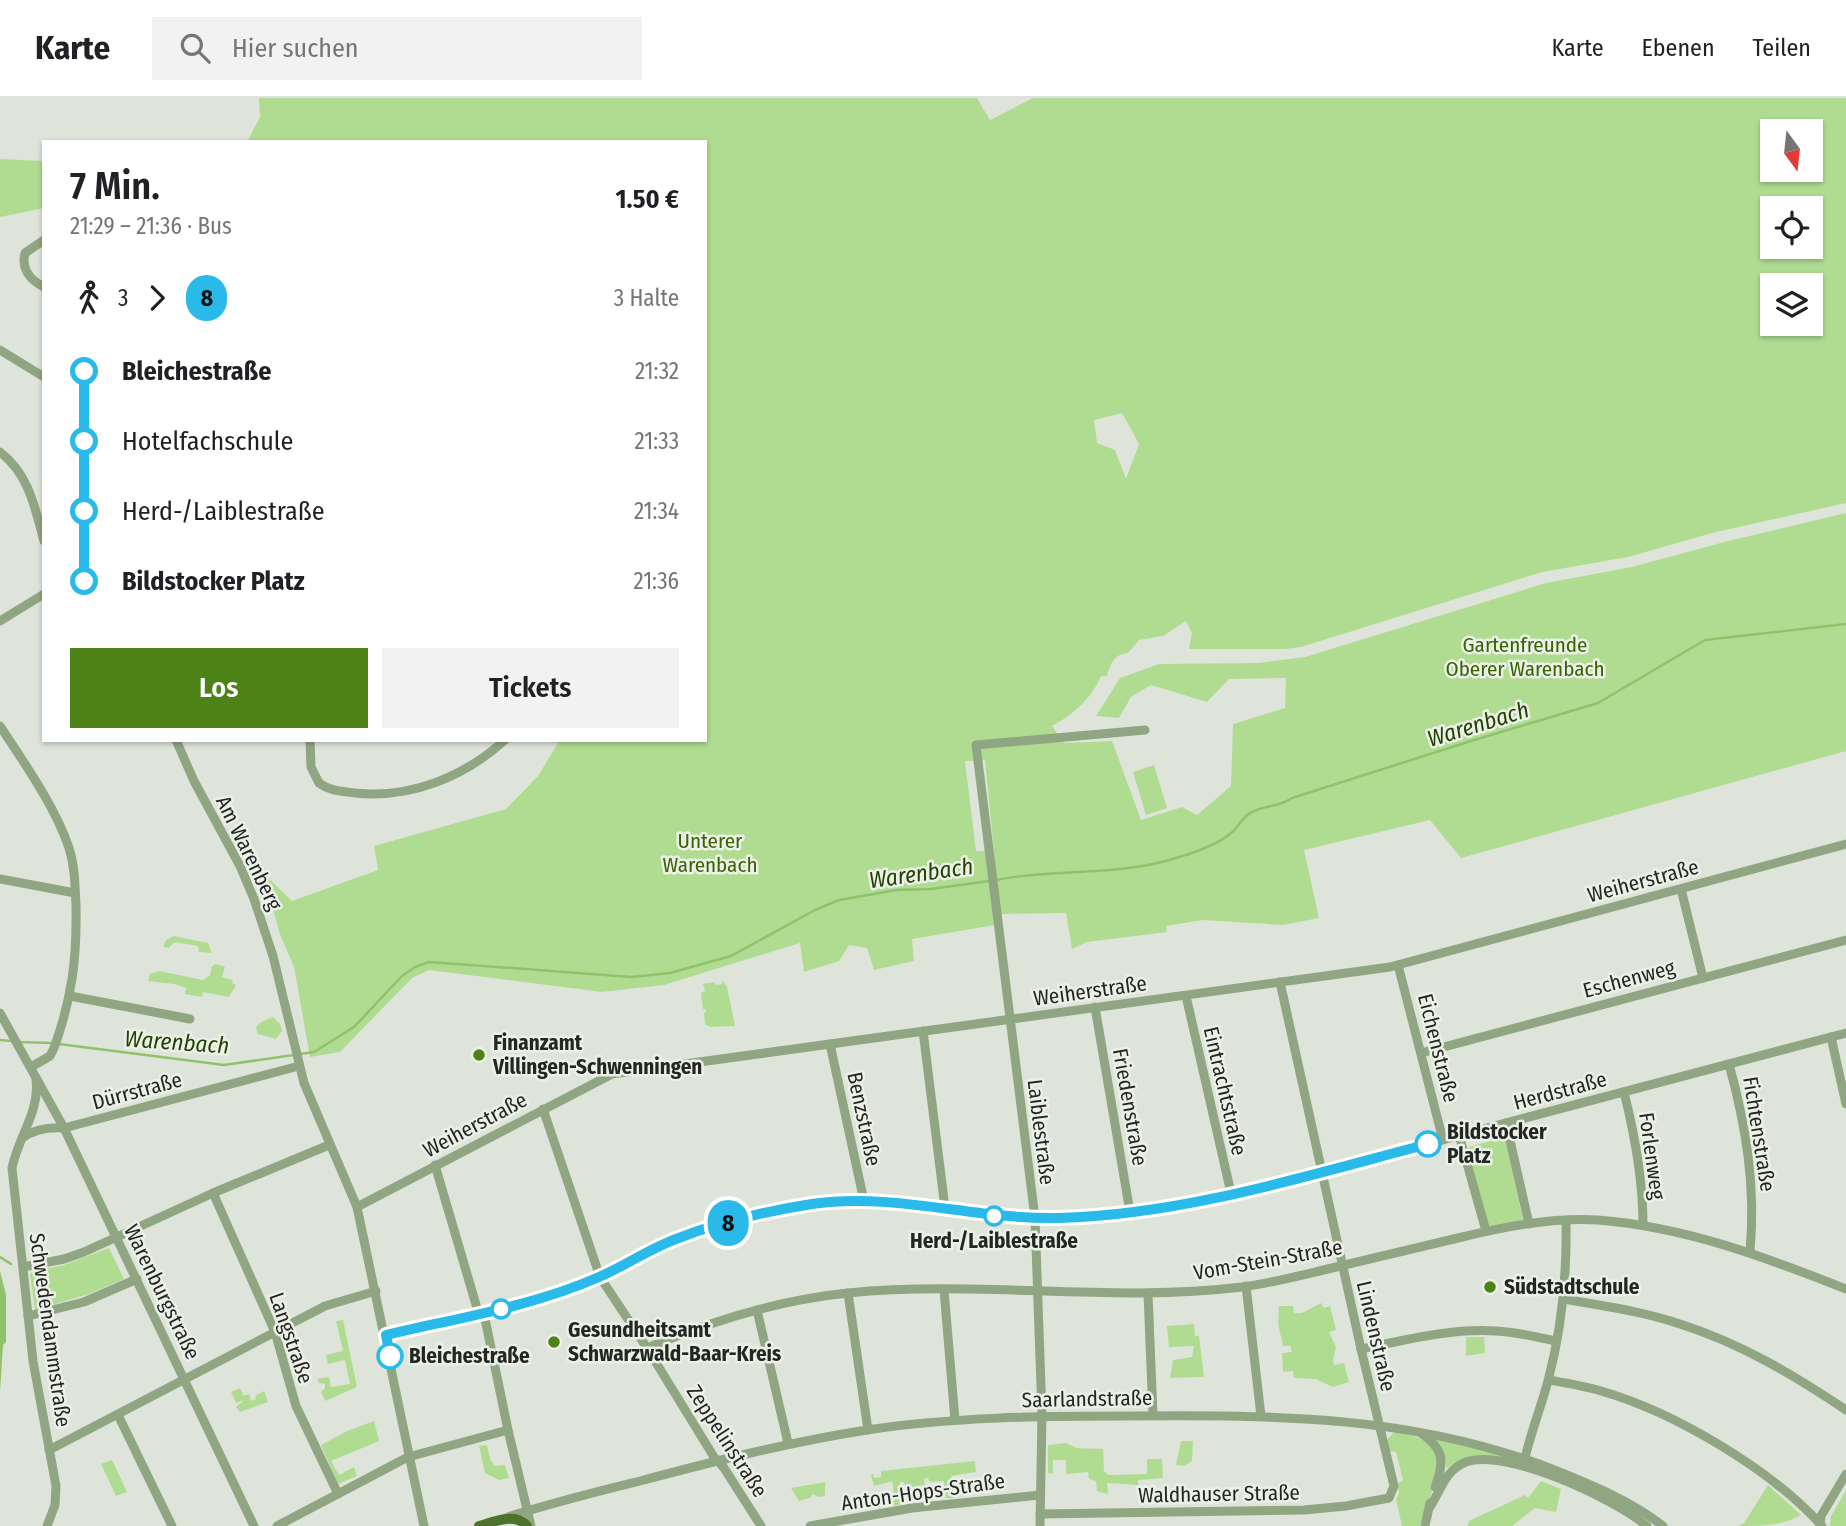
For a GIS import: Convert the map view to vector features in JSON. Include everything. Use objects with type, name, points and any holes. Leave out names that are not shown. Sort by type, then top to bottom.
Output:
[{"type":"main road","points":[[479,1526],[503,1519],[522,1521],[529,1526]]},
{"type":"street","points":[[42,241],[25,253],[24,260],[30,277],[42,286]]},
{"type":"street","points":[[0,350],[42,376]]},
{"type":"street","points":[[0,452],[21,474],[32,495],[42,533]]},
{"type":"street","points":[[0,621],[42,595]]},
{"type":"street","points":[[0,726],[26,765],[68,845],[73,861],[74,966],[70,996],[54,1048],[50,1056],[33,1071]]},
{"type":"street","name":"Laiblestraße","points":[[1040,1526],[1042,1416],[1035,1218],[976,745],[1145,730]]},
{"type":"street","name":"Am Warenberg","points":[[177,742],[254,899],[273,956],[299,1063]]},
{"type":"street","points":[[310,742],[311,767],[319,783],[336,791],[369,794],[391,794],[446,779],[502,742]]},
{"type":"street","name":"Weiherstraße","points":[[357,1207],[612,1074],[1398,965],[1846,844]]},
{"type":"street","points":[[0,879],[75,893]]},
{"type":"street","points":[[1681,889],[1703,978]]},
{"type":"street","name":"Eschenweg","points":[[1420,1053],[1846,940]]},
{"type":"street","name":"Eichenstraße","points":[[1398,965],[1443,1140]]},
{"type":"street","name":"Lindenstraße","points":[[1280,982],[1394,1486],[1393,1492]]},
{"type":"street","points":[[70,996],[190,1019]]},
{"type":"street","name":"Eintrachtstraße","points":[[1186,996],[1231,1193]]},
{"type":"street","name":"Friedenstraße","points":[[1095,1007],[1130,1212]]},
{"type":"street","name":"Warenburgstraße","points":[[0,1013],[64,1128],[254,1526]]},
{"type":"street","points":[[923,1031],[945,1208]]},
{"type":"street","name":"Herdstraße","points":[[386,1335],[537,1299],[600,1277],[660,1245],[719,1225],[795,1207],[864,1201],[1035,1218],[1130,1212],[1231,1193],[1321,1172],[1846,1033]]},
{"type":"street","points":[[1831,1037],[1846,1104]]},
{"type":"street","name":"Benzstraße","points":[[830,1044],[864,1201]]},
{"type":"street","points":[[299,1063],[329,1145],[357,1207],[424,1526]]},
{"type":"street","name":"Dürrstraße","points":[[64,1128],[299,1063]]},
{"type":"street","name":"Fichtenstraße","points":[[1729,1065],[1741,1108],[1752,1181],[1750,1251]]},
{"type":"street","name":"Schwedendammstraße","points":[[33,1071],[37,1101],[12,1168],[27,1316],[56,1486],[55,1506],[47,1526]]},
{"type":"street","name":"Forlenweg","points":[[1624,1092],[1638,1161],[1643,1198],[1643,1225]]},
{"type":"street","name":"Zeppelinstraße","points":[[543,1109],[600,1277],[761,1526]]},
{"type":"street","points":[[1506,1123],[1529,1224]]},
{"type":"street","points":[[22,1138],[37,1130],[64,1128]]},
{"type":"street","points":[[1459,1135],[1486,1231]]},
{"type":"street","points":[[23,1267],[64,1259],[329,1145]]},
{"type":"street","points":[[435,1165],[481,1314],[528,1511],[529,1526]]},
{"type":"street","name":"Langstraße","points":[[213,1193],[275,1332],[296,1406],[338,1494]]},
{"type":"street","name":"Vom-Stein-Straße","points":[[647,1348],[708,1324],[757,1310],[848,1293],[1039,1290],[1148,1294],[1246,1286],[1486,1231],[1566,1221],[1595,1220],[1643,1225],[1692,1235],[1750,1251],[1846,1289]]},
{"type":"street","points":[[1525,1458],[1549,1380],[1564,1299],[1567,1264],[1566,1221]]},
{"type":"street","points":[[27,1316],[84,1302],[137,1279]]},
{"type":"street","points":[[1246,1286],[1261,1416]]},
{"type":"street","points":[[944,1290],[955,1420]]},
{"type":"street","points":[[49,1450],[325,1306],[376,1291]]},
{"type":"street","points":[[848,1293],[868,1430]]},
{"type":"street","points":[[1148,1294],[1153,1415]]},
{"type":"street","points":[[1564,1299],[1656,1317],[1719,1338],[1776,1366],[1846,1410]]},
{"type":"street","points":[[757,1310],[788,1443]]},
{"type":"street","points":[[1361,1349],[1461,1332],[1495,1331],[1556,1341]]},
{"type":"street","points":[[1549,1380],[1602,1391],[1681,1423],[1743,1460],[1820,1525],[1846,1474]]},
{"type":"street","points":[[118,1415],[172,1526]]},
{"type":"street","name":"Saarlandstraße","points":[[503,1519],[718,1460],[788,1443],[868,1430],[955,1420],[1153,1415],[1261,1416],[1417,1430],[1525,1458],[1633,1505],[1662,1526]]},
{"type":"street","points":[[284,1524],[408,1457],[508,1430]]},
{"type":"street","points":[[1417,1430],[1437,1448],[1442,1463],[1424,1526]]},
{"type":"street","points":[[1430,1507],[1448,1474],[1466,1462],[1493,1459],[1542,1472],[1592,1493],[1625,1510],[1647,1526]]},
{"type":"street","name":"Waldhauser Straße","points":[[1040,1514],[1304,1510],[1389,1498],[1393,1492]]},
{"type":"street","name":"Anton-Hops-Straße","points":[[810,1526],[912,1507],[1040,1495]]},
{"type":"green space","points":[[259,98],[977,98],[990,120],[1033,98],[1846,98],[1846,503],[1712,533],[1628,557],[1542,572],[1301,647],[1189,649],[1192,633],[1186,621],[1163,636],[1139,640],[1128,653],[1116,658],[1107,676],[1101,676],[1081,705],[1052,726],[1064,743],[1112,741],[1141,820],[1182,807],[1197,815],[1231,786],[1233,724],[1285,708],[1286,678],[1229,679],[1207,702],[1151,685],[1131,697],[1119,718],[1096,716],[1120,678],[1159,664],[1258,663],[1305,657],[1546,583],[1632,567],[1846,513],[1846,751],[1461,858],[1430,820],[1304,850],[1319,918],[1283,925],[1203,920],[1166,926],[1167,932],[1087,942],[1072,949],[1066,913],[1000,914],[985,760],[965,761],[976,851],[985,851],[995,925],[912,939],[914,961],[874,970],[867,948],[849,945],[839,961],[804,972],[800,943],[664,985],[602,992],[429,970],[412,978],[340,1052],[310,1057],[294,967],[272,906],[253,868],[256,866],[292,901],[378,870],[374,846],[506,809],[538,776],[559,742],[707,742],[707,140],[248,140],[260,117]],"holes":[[[1122,413],[1139,444],[1126,479],[1115,450],[1097,443],[1094,420]]]},
{"type":"green space","points":[[0,159],[42,161],[42,208],[0,217]]},
{"type":"green space","points":[[1154,765],[1167,808],[1146,815],[1133,772]]},
{"type":"green space","points":[[174,936],[208,943],[212,953],[199,952],[198,946],[174,942],[169,948],[163,947],[166,940]]},
{"type":"green space","points":[[216,964],[225,967],[222,977],[233,980],[232,983],[236,985],[229,997],[203,992],[202,997],[185,994],[186,988],[148,981],[150,974],[159,971],[203,980],[210,975],[212,966]]},
{"type":"green space","points":[[722,980],[727,987],[735,1026],[710,1027],[705,1024],[706,1012],[703,1009],[701,993],[705,991],[703,984],[722,984]]},
{"type":"green space","points":[[273,1017],[280,1024],[282,1031],[276,1039],[258,1034],[256,1027]]},
{"type":"green space","name":"Bildstocker Platz","points":[[1505,1137],[1523,1220],[1489,1227],[1468,1157],[1469,1147]]},
{"type":"green space","points":[[109,1248],[124,1279],[89,1294],[35,1310],[30,1274],[32,1272],[64,1265]]},
{"type":"green space","points":[[1321,1303],[1324,1308],[1330,1306],[1336,1330],[1329,1332],[1336,1347],[1334,1365],[1344,1363],[1349,1382],[1333,1387],[1315,1379],[1294,1378],[1293,1371],[1283,1372],[1282,1353],[1292,1352],[1290,1346],[1283,1346],[1278,1323],[1279,1306],[1293,1306],[1294,1313],[1302,1313]]},
{"type":"green space","points":[[343,1320],[357,1387],[325,1401],[321,1392],[325,1384],[319,1383],[317,1379],[329,1377],[331,1387],[350,1384],[345,1360],[328,1364],[326,1355],[343,1351],[336,1321]]},
{"type":"green space","points":[[1194,1324],[1195,1336],[1199,1336],[1204,1377],[1170,1378],[1173,1360],[1192,1357],[1194,1346],[1169,1347],[1167,1326]]},
{"type":"green space","points":[[1466,1337],[1484,1337],[1485,1353],[1466,1356]]},
{"type":"green space","points":[[240,1388],[244,1396],[249,1394],[251,1401],[264,1391],[268,1402],[240,1412],[236,1407],[244,1400],[236,1403],[231,1392]]},
{"type":"green space","points":[[374,1421],[379,1441],[331,1461],[339,1475],[354,1467],[357,1476],[338,1484],[321,1445]]},
{"type":"green space","points":[[1393,1433],[1419,1438],[1430,1445],[1435,1454],[1436,1478],[1420,1526],[1402,1526],[1396,1499],[1399,1493],[1397,1484],[1403,1480],[1396,1452],[1389,1451],[1387,1440]]},
{"type":"green space","points":[[1433,1437],[1520,1460],[1461,1461],[1446,1468],[1445,1459]]},
{"type":"green space","points":[[1181,1441],[1193,1441],[1192,1461],[1184,1466],[1176,1465]]},
{"type":"green space","points":[[1066,1443],[1077,1448],[1103,1449],[1104,1471],[1108,1475],[1147,1474],[1147,1459],[1162,1459],[1163,1478],[1138,1480],[1138,1485],[1107,1483],[1108,1494],[1097,1491],[1096,1481],[1089,1479],[1088,1472],[1066,1474],[1066,1460],[1053,1460],[1053,1474],[1048,1473],[1048,1445]]},
{"type":"green space","points":[[487,1445],[490,1459],[495,1466],[505,1465],[509,1478],[499,1480],[485,1473],[479,1446]]},
{"type":"green space","points":[[112,1460],[127,1492],[116,1496],[101,1464]]},
{"type":"green space","points":[[975,1461],[976,1472],[951,1476],[954,1498],[946,1498],[944,1481],[930,1482],[928,1478],[924,1479],[925,1485],[905,1488],[904,1482],[900,1482],[902,1504],[894,1506],[893,1483],[874,1486],[871,1475],[873,1474],[874,1478],[881,1477],[881,1471]]},
{"type":"green space","points":[[1541,1481],[1561,1489],[1556,1512],[1535,1508],[1512,1526],[1467,1526],[1469,1521],[1525,1495],[1528,1498]]},
{"type":"green space","points":[[825,1482],[825,1496],[818,1497],[813,1494],[810,1498],[799,1501],[791,1488]]},
{"type":"green space","points":[[1768,1485],[1801,1515],[1779,1523],[1738,1526],[1744,1523]]},
{"type":"green space","points":[[1846,1490],[1846,1526],[1830,1526],[1831,1516]]},
{"type":"shaded area","points":[[0,1271],[6,1295],[6,1342],[3,1345],[0,1392]]},
{"type":"waterway","name":"Warenbach","points":[[996,880],[1131,868],[1176,858],[1224,838],[1233,832],[1248,814],[1257,810],[1598,703],[1705,640],[1846,624]]},
{"type":"waterway","name":"Warenbach","points":[[59,1044],[224,1065],[314,1052],[354,1027],[402,976],[429,962],[631,977],[670,973],[731,956],[815,910],[839,900],[897,890],[931,889],[989,881]]},
{"type":"waterway","name":"Warenbach","points":[[0,1040],[11,1041]]},
{"type":"waterway","name":"Warenbach","points":[[17,1042],[53,1043]]},
{"type":"waterway","points":[[0,1257],[11,1264]]},
{"type":"bus line","name":"8","points":[[390,1356],[386,1335],[484,1314],[537,1299],[600,1277],[678,1238],[784,1209],[864,1201],[898,1202],[997,1216],[1101,1216],[1231,1193],[1428,1144]]},
{"type":"place","name":"Finanzamt Villingen-Schwenningen","points":[[479,1055]]},
{"type":"place","name":"Bildstocker Platz","points":[[1428,1144]]},
{"type":"place","name":"Herd-/Laiblestraße","points":[[994,1216]]},
{"type":"place","name":"Südstadtschule","points":[[1490,1287]]},
{"type":"place","name":"Gesundheitsamt Schwarzwald-Baar-Kreis","points":[[554,1342]]},
{"type":"place","name":"Bleichestraße","points":[[390,1356]]},
{"type":"park label","name":"Gartenfreunde Oberer Warenbach","points":[[1525,657]]},
{"type":"park label","name":"Unterer Warenbach","points":[[710,853]]}]
